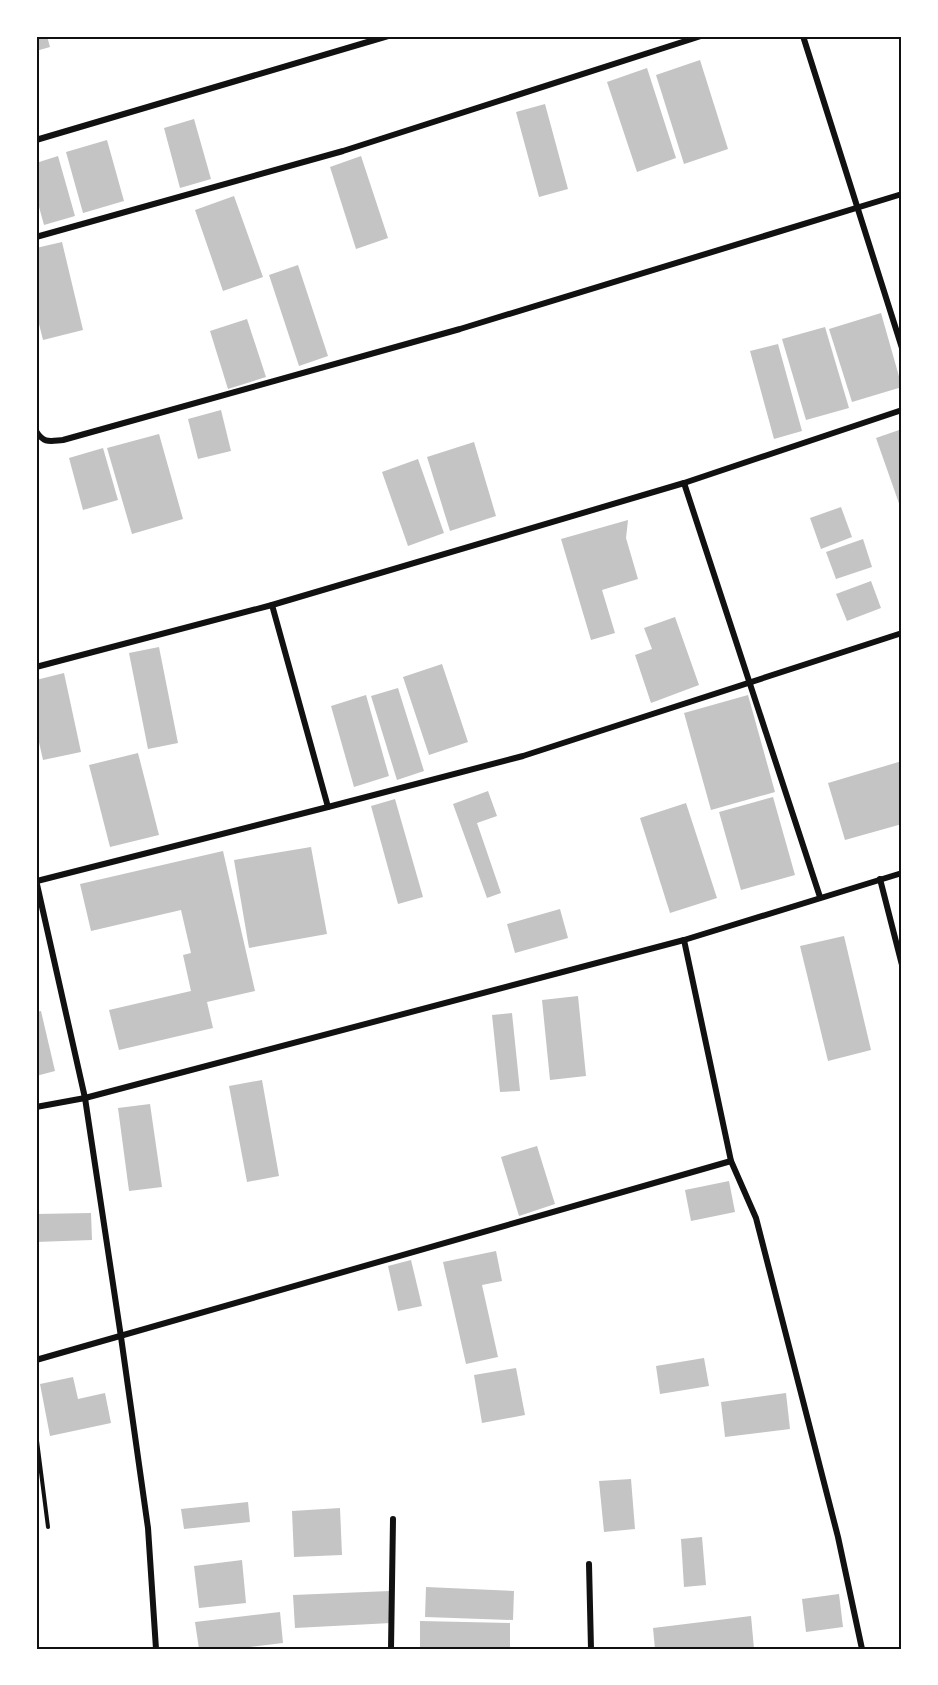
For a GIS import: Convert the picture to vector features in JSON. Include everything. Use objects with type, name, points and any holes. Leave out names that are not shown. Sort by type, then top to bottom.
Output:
[{"type":"street","points":[[36,140],[388,36]]},
{"type":"street","points":[[36,237],[343,152],[701,36]]},
{"type":"street","points":[[804,36],[902,348]]},
{"type":"street","points":[[36,431],[41,439],[63,441],[460,329],[902,194]]},
{"type":"street","points":[[36,667],[272,604],[684,483],[902,410]]},
{"type":"street","points":[[684,483],[820,897]]},
{"type":"street","points":[[272,604],[328,807]]},
{"type":"street","points":[[156,1649],[148,1528],[85,1098],[37,880],[522,756],[902,633]]},
{"type":"street","points":[[36,1107],[85,1098],[684,940],[902,873]]},
{"type":"street","points":[[880,879],[902,965]]},
{"type":"street","points":[[684,940],[731,1161],[756,1218],[838,1537],[862,1649]]},
{"type":"street","points":[[36,1360],[731,1161]]},
{"type":"street","points":[[391,1649],[393,1520]]},
{"type":"street","points":[[589,1564],[591,1649]]},
{"type":"path","points":[[36,1433],[48,1527]]},
{"type":"building","points":[[36,36],[47,36],[50,47],[36,51]]},
{"type":"building","points":[[700,60],[728,149],[684,164],[656,75]]},
{"type":"building","points":[[647,68],[676,158],[637,172],[607,82]]},
{"type":"building","points":[[545,104],[568,189],[539,197],[516,112]]},
{"type":"building","points":[[194,119],[211,179],[180,188],[164,128]]},
{"type":"building","points":[[107,140],[124,201],[83,213],[66,152]]},
{"type":"building","points":[[58,156],[75,216],[44,225],[36,196],[36,163]]},
{"type":"building","points":[[361,156],[388,238],[356,249],[330,167]]},
{"type":"building","points":[[234,196],[263,277],[223,291],[195,210]]},
{"type":"building","points":[[62,242],[83,330],[43,340],[36,312],[36,248]]},
{"type":"building","points":[[298,265],[328,356],[299,366],[269,275]]},
{"type":"building","points":[[881,313],[902,387],[852,402],[829,329]]},
{"type":"building","points":[[247,319],[266,377],[228,389],[210,331]]},
{"type":"building","points":[[825,327],[849,408],[806,420],[782,339]]},
{"type":"building","points":[[778,344],[802,431],[774,439],[750,351]]},
{"type":"building","points":[[221,410],[231,451],[198,459],[188,419]]},
{"type":"building","points":[[902,429],[902,512],[876,438]]},
{"type":"building","points":[[159,434],[183,519],[132,534],[107,448]]},
{"type":"building","points":[[474,442],[496,516],[450,531],[427,457]]},
{"type":"building","points":[[103,448],[118,500],[83,510],[69,458]]},
{"type":"building","points":[[418,459],[444,533],[408,546],[382,472]]},
{"type":"building","points":[[841,507],[852,537],[821,549],[810,518]]},
{"type":"building","points":[[628,520],[626,538],[638,579],[602,590],[615,633],[591,640],[561,539]]},
{"type":"building","points":[[863,539],[872,567],[836,579],[826,552]]},
{"type":"building","points":[[871,581],[881,608],[847,621],[836,594]]},
{"type":"building","points":[[675,617],[699,685],[651,703],[635,655],[652,649],[644,628]]},
{"type":"building","points":[[159,647],[178,743],[148,749],[129,653]]},
{"type":"building","points":[[442,664],[468,742],[429,755],[403,677]]},
{"type":"building","points":[[64,673],[81,752],[43,760],[36,729],[36,680]]},
{"type":"building","points":[[398,688],[424,771],[397,780],[371,696]]},
{"type":"building","points":[[366,695],[389,776],[354,787],[331,706]]},
{"type":"building","points":[[748,695],[775,792],[711,810],[684,713]]},
{"type":"building","points":[[138,753],[159,835],[110,847],[89,765]]},
{"type":"building","points":[[902,761],[902,824],[845,840],[828,783]]},
{"type":"building","points":[[488,791],[497,816],[477,823],[501,893],[487,898],[453,804]]},
{"type":"building","points":[[773,797],[795,875],[741,890],[719,812]]},
{"type":"building","points":[[395,799],[423,897],[398,904],[371,806]]},
{"type":"building","points":[[686,803],[717,898],[670,913],[640,818]]},
{"type":"building","points":[[311,847],[327,934],[249,948],[234,860]]},
{"type":"building","points":[[223,851],[255,991],[207,1002],[213,1028],[119,1050],[109,1010],[191,991],[183,955],[191,953],[181,910],[91,931],[80,884]]},
{"type":"building","points":[[560,909],[568,938],[515,953],[507,924]]},
{"type":"building","points":[[844,936],[871,1050],[828,1061],[800,946]]},
{"type":"building","points":[[578,996],[586,1076],[550,1080],[542,1000]]},
{"type":"building","points":[[41,1011],[55,1071],[36,1076],[36,1012]]},
{"type":"building","points":[[512,1013],[520,1091],[500,1092],[492,1015]]},
{"type":"building","points":[[262,1080],[279,1176],[247,1182],[229,1086]]},
{"type":"building","points":[[150,1104],[162,1187],[129,1191],[118,1108]]},
{"type":"building","points":[[537,1146],[555,1204],[519,1216],[501,1157]]},
{"type":"building","points":[[729,1181],[735,1212],[691,1221],[685,1190]]},
{"type":"building","points":[[91,1213],[92,1240],[36,1242],[36,1214]]},
{"type":"building","points":[[496,1251],[502,1281],[482,1285],[498,1357],[466,1364],[443,1262]]},
{"type":"building","points":[[411,1260],[422,1306],[398,1311],[388,1266]]},
{"type":"building","points":[[704,1358],[709,1386],[660,1394],[656,1366]]},
{"type":"building","points":[[516,1368],[525,1415],[482,1423],[474,1375]]},
{"type":"building","points":[[73,1377],[78,1399],[105,1393],[111,1423],[50,1436],[40,1384]]},
{"type":"building","points":[[786,1393],[790,1429],[725,1437],[721,1402]]},
{"type":"building","points":[[631,1479],[635,1529],[604,1532],[599,1481]]},
{"type":"building","points":[[248,1502],[250,1522],[184,1529],[181,1509]]},
{"type":"building","points":[[340,1508],[342,1555],[294,1557],[292,1511]]},
{"type":"building","points":[[702,1537],[706,1585],[684,1587],[681,1539]]},
{"type":"building","points":[[242,1560],[246,1603],[199,1608],[194,1566]]},
{"type":"building","points":[[426,1587],[514,1591],[513,1620],[425,1617]]},
{"type":"building","points":[[390,1591],[391,1623],[295,1628],[293,1595]]},
{"type":"building","points":[[839,1594],[843,1627],[806,1632],[802,1599]]},
{"type":"building","points":[[280,1612],[283,1643],[232,1649],[199,1649],[195,1622]]},
{"type":"building","points":[[751,1616],[754,1649],[655,1649],[653,1628]]},
{"type":"building","points":[[420,1621],[510,1623],[510,1649],[420,1649]]}]
